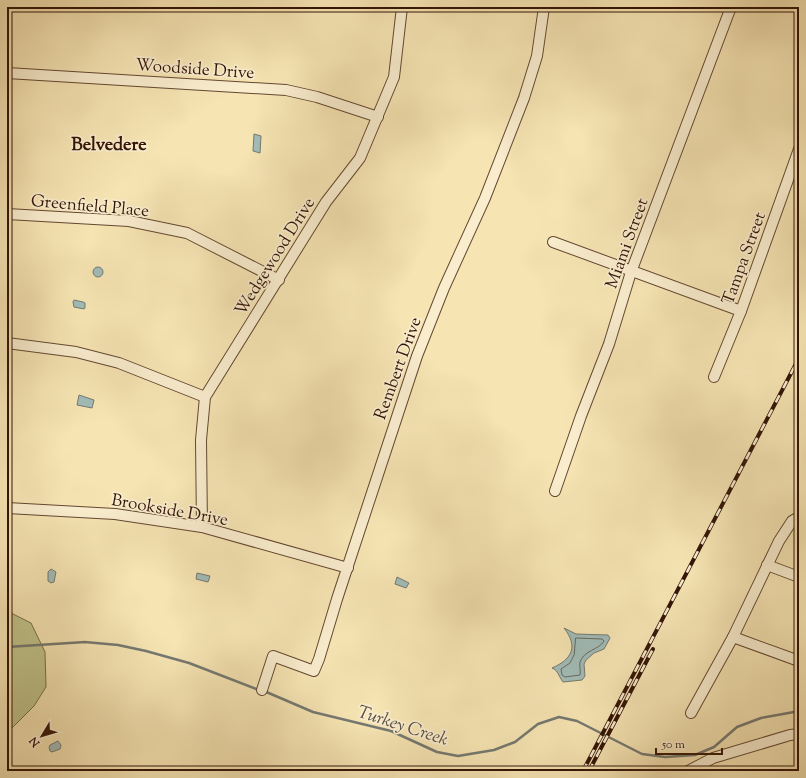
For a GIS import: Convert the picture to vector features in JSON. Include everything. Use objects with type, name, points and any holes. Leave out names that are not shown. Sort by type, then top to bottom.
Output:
[{"type":"street","name":"Wedgewood Drive","points":[[202,527],[201,440],[205,397],[326,202],[360,158],[394,77],[402,7]]},
{"type":"street","name":"Rembert Drive","points":[[262,690],[273,656],[314,671],[320,659],[337,600],[417,356],[444,288],[485,198],[524,98],[537,56],[544,7]]},
{"type":"street","name":"Miami Street","points":[[555,491],[581,416],[609,344],[631,272],[731,7]]},
{"type":"street","name":"Woodside Drive","points":[[7,73],[286,90],[318,97],[378,117]]},
{"type":"street","name":"Tampa Street","points":[[714,378],[741,311],[799,149]]},
{"type":"street","name":"Greenfield Place","points":[[7,214],[129,221],[187,233],[279,280]]},
{"type":"street","points":[[553,242],[631,272],[741,311]]},
{"type":"street","points":[[7,343],[76,352],[119,362],[205,397]]},
{"type":"street","name":"Brookside Drive","points":[[7,508],[115,514],[202,527],[348,568]]},
{"type":"street","points":[[691,713],[733,637],[779,541],[792,521],[799,517]]},
{"type":"street","points":[[768,565],[799,578]]},
{"type":"street","points":[[733,637],[799,661]]},
{"type":"street","points":[[688,771],[713,758],[790,735],[799,734]]},
{"type":"green space","points":[[7,611],[31,623],[45,652],[46,687],[34,706],[7,733]]},
{"type":"water","points":[[254,134],[261,136],[260,153],[253,151]]},
{"type":"water","points":[[96,267],[100,267],[102,268],[102,276],[96,277],[93,274],[93,270]]},
{"type":"water","points":[[74,300],[85,303],[85,308],[74,307]]},
{"type":"water","points":[[79,395],[94,400],[92,408],[77,405]]},
{"type":"water","points":[[51,569],[56,572],[54,582],[51,583],[48,581],[48,572]]},
{"type":"water","points":[[197,573],[210,576],[208,582],[196,579]]},
{"type":"water","points":[[397,577],[409,583],[406,588],[395,584]]},
{"type":"water","points":[[564,628],[576,634],[608,635],[610,638],[604,649],[594,653],[586,660],[584,664],[585,676],[582,680],[563,682],[557,672],[552,668],[565,660],[571,651],[571,641]]},
{"type":"water","points":[[58,741],[61,745],[60,749],[52,752],[50,751],[50,745]]},
{"type":"waterway","name":"Turkey Creek","points":[[7,647],[85,642],[118,645],[189,663],[259,690]]},
{"type":"waterway","name":"Turkey Creek","points":[[264,691],[313,712],[391,731],[437,752],[458,756],[494,750],[515,742],[538,724],[559,717],[577,721],[642,754],[665,757],[695,755],[714,747],[737,727],[761,718],[794,712],[799,713]]},
{"type":"railway","points":[[583,771],[799,358]]},
{"type":"railway","points":[[589,771],[653,649]]},
{"type":"district","name":"Belvedere","points":[[109,144]]}]
